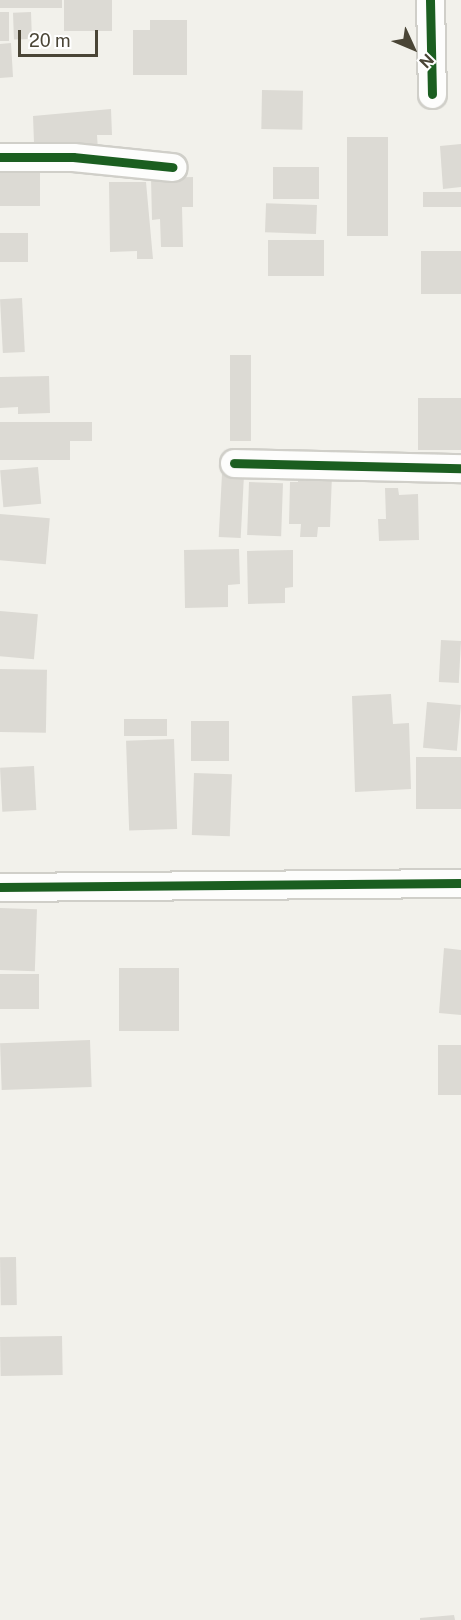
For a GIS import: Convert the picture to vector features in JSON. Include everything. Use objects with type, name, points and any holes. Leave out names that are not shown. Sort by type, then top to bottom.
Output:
[{"type":"street","points":[[430,0],[432,94]]},
{"type":"street","points":[[0,157],[73,157],[171,167]]},
{"type":"street","points":[[234,463],[461,468]]},
{"type":"street","points":[[0,887],[461,883]]},
{"type":"building","points":[[0,0],[62,0],[62,8],[0,8]]},
{"type":"building","points":[[64,0],[112,0],[112,31],[64,31]]},
{"type":"building","points":[[0,12],[9,12],[9,41],[0,41]]},
{"type":"building","points":[[31,12],[32,39],[14,40],[13,13]]},
{"type":"building","points":[[150,20],[187,20],[187,75],[133,75],[133,30],[150,30]]},
{"type":"building","points":[[11,43],[13,77],[0,78],[0,44]]},
{"type":"building","points":[[262,90],[303,91],[302,130],[261,129]]},
{"type":"building","points":[[111,109],[112,135],[97,135],[98,150],[43,153],[42,142],[34,143],[33,116]]},
{"type":"building","points":[[347,137],[388,137],[388,236],[347,236]]},
{"type":"building","points":[[461,144],[461,187],[443,189],[440,146]]},
{"type":"building","points":[[0,163],[40,163],[40,206],[0,206]]},
{"type":"building","points":[[273,167],[319,167],[319,199],[273,199]]},
{"type":"building","points":[[193,177],[193,207],[182,207],[183,247],[161,247],[160,219],[152,220],[151,178]]},
{"type":"building","points":[[109,182],[146,182],[153,259],[137,259],[137,251],[110,252]]},
{"type":"building","points":[[423,192],[461,192],[461,207],[423,207]]},
{"type":"building","points":[[266,203],[317,205],[316,234],[265,232]]},
{"type":"building","points":[[0,233],[28,233],[28,262],[0,262]]},
{"type":"building","points":[[268,240],[324,240],[324,276],[268,276]]},
{"type":"building","points":[[421,251],[461,251],[461,294],[421,294]]},
{"type":"building","points":[[22,298],[25,352],[3,353],[0,299]]},
{"type":"building","points":[[230,355],[251,355],[251,441],[230,441]]},
{"type":"building","points":[[49,376],[50,413],[18,414],[18,407],[0,408],[0,377]]},
{"type":"building","points":[[418,398],[461,398],[461,450],[418,450]]},
{"type":"building","points":[[0,422],[92,422],[92,441],[70,441],[70,460],[0,460]]},
{"type":"building","points":[[38,467],[41,504],[3,507],[0,470]]},
{"type":"building","points":[[222,474],[244,475],[241,538],[219,537]]},
{"type":"building","points":[[298,474],[332,475],[330,527],[318,527],[317,537],[300,537],[301,524],[289,524],[290,482],[298,482]]},
{"type":"building","points":[[249,482],[283,483],[281,536],[247,535]]},
{"type":"building","points":[[385,488],[398,488],[399,495],[418,494],[419,540],[379,541],[378,519],[386,519]]},
{"type":"building","points":[[0,514],[50,518],[46,564],[0,560]]},
{"type":"building","points":[[239,549],[240,584],[228,585],[228,607],[185,608],[184,550]]},
{"type":"building","points":[[293,550],[293,587],[285,588],[285,603],[248,604],[247,551]]},
{"type":"building","points":[[0,611],[38,614],[34,659],[0,656]]},
{"type":"building","points":[[441,640],[461,641],[459,683],[439,682]]},
{"type":"building","points":[[0,669],[47,670],[46,733],[0,732]]},
{"type":"building","points":[[391,694],[393,724],[409,723],[411,789],[355,792],[352,696]]},
{"type":"building","points":[[427,702],[461,705],[457,751],[423,748]]},
{"type":"building","points":[[124,719],[167,719],[167,736],[124,736]]},
{"type":"building","points":[[191,721],[229,721],[229,761],[191,761]]},
{"type":"building","points":[[174,739],[177,829],[129,831],[126,741]]},
{"type":"building","points":[[416,757],[461,757],[461,809],[416,809]]},
{"type":"building","points":[[34,766],[36,810],[2,812],[0,768]]},
{"type":"building","points":[[194,773],[232,774],[230,836],[192,835]]},
{"type":"building","points":[[0,908],[37,909],[35,971],[0,970]]},
{"type":"building","points":[[444,948],[461,950],[461,1015],[439,1013]]},
{"type":"building","points":[[119,968],[179,968],[179,1031],[119,1031]]},
{"type":"building","points":[[0,974],[39,974],[39,1009],[0,1009]]},
{"type":"building","points":[[90,1040],[92,1087],[2,1090],[0,1043]]},
{"type":"building","points":[[438,1045],[461,1045],[461,1095],[438,1095]]},
{"type":"building","points":[[0,1257],[16,1257],[17,1305],[1,1305]]},
{"type":"building","points":[[62,1336],[63,1375],[1,1376],[0,1337]]},
{"type":"building","points":[[454,1615],[455,1620],[420,1620],[420,1618]]},
{"type":"cycle path","points":[[430,0],[432,94]]},
{"type":"cycle path","points":[[0,157],[73,157],[172,167]]},
{"type":"cycle path","points":[[234,463],[461,468]]},
{"type":"cycle path","points":[[0,887],[461,883]]}]
